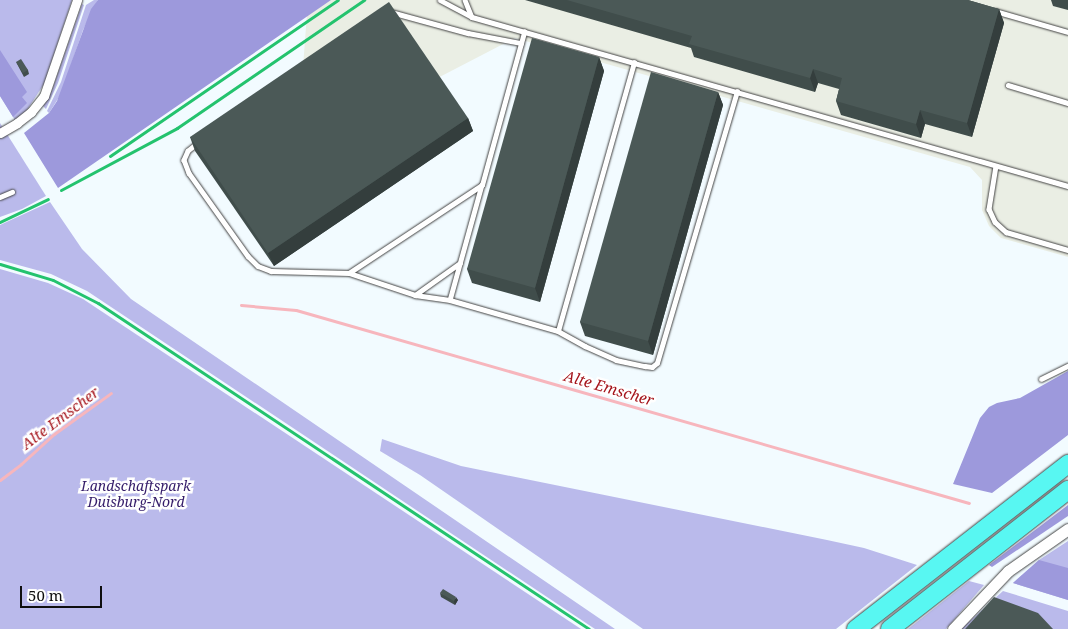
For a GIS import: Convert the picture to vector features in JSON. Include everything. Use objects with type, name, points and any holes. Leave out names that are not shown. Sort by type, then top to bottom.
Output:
[{"type":"highway","points":[[856,629],[1068,464]]},
{"type":"highway","points":[[890,629],[1068,490]]},
{"type":"street","points":[[0,133],[17,124],[31,112],[44,96],[77,0]]},
{"type":"street","points":[[953,629],[1008,571],[1068,529]]},
{"type":"lane","points":[[440,0],[472,17],[1068,186]]},
{"type":"lane","points":[[466,0],[472,17]]},
{"type":"lane","points":[[988,9],[1068,32]]},
{"type":"lane","points":[[384,17],[393,12],[468,33],[521,43]]},
{"type":"lane","points":[[450,300],[524,32]]},
{"type":"lane","points":[[558,331],[634,63]]},
{"type":"lane","points":[[1008,85],[1068,103]]},
{"type":"lane","points":[[200,142],[185,155],[184,160],[189,173],[248,256],[258,266],[271,271],[349,273],[415,295],[450,300],[558,331],[616,360],[652,367],[657,363],[736,92]]},
{"type":"lane","points":[[996,166],[989,209],[995,222],[1006,232],[1068,250]]},
{"type":"lane","points":[[349,273],[482,185]]},
{"type":"lane","points":[[0,197],[12,192]]},
{"type":"lane","points":[[415,295],[460,263]]},
{"type":"lane","points":[[1041,379],[1068,366]]},
{"type":"shaded area","points":[[98,0],[331,0],[58,188],[24,133],[49,113],[57,101],[91,9]]},
{"type":"shaded area","points":[[308,0],[1068,0],[1068,257],[1001,238],[989,226],[982,210],[982,180],[970,167],[515,38],[428,83],[301,94]]},
{"type":"shaded area","points":[[0,50],[27,92],[22,97],[27,103],[13,117],[0,96]]},
{"type":"shaded area","points":[[1068,371],[1068,435],[992,493],[953,484],[980,418],[989,407],[997,403],[1020,398]]},
{"type":"shaded area","points":[[1068,505],[1068,516],[992,567],[989,565]]},
{"type":"shaded area","points":[[1039,560],[1068,568],[1068,600],[1013,583]]},
{"type":"green space","points":[[0,0],[72,0],[44,84],[27,110],[15,120],[0,96]]},
{"type":"green space","points":[[94,0],[98,0],[83,30],[61,94],[49,113],[47,111],[61,82],[86,5]]},
{"type":"green space","points":[[82,4],[84,5],[58,83],[46,109],[43,106],[52,90]]},
{"type":"green space","points":[[0,123],[46,196],[22,209],[0,217]]},
{"type":"green space","points":[[50,202],[82,249],[131,299],[615,629],[595,629],[87,291],[51,274],[0,260],[0,225]]},
{"type":"green space","name":"Landschaftspark Duisburg-Nord","points":[[0,269],[48,283],[83,299],[581,629],[0,629]]},
{"type":"green space","points":[[382,439],[461,466],[864,548],[917,565],[836,629],[643,629],[420,475],[380,451]]},
{"type":"green space","points":[[1068,541],[1068,600],[1013,583],[1039,560]]},
{"type":"green space","points":[[969,581],[984,585],[946,629],[908,629]]},
{"type":"green space","points":[[1003,591],[1068,611],[1068,629],[961,629]]},
{"type":"building","points":[[567,0],[968,0],[999,9],[967,123],[920,110],[916,124],[836,101],[842,78],[813,69],[810,78],[689,44],[692,36]]},
{"type":"building","points":[[389,2],[468,118],[268,253],[190,137]]},
{"type":"building","points":[[532,38],[599,57],[535,288],[467,269]]},
{"type":"building","points":[[21,59],[28,70],[23,73],[16,62]]},
{"type":"building","points":[[651,72],[718,92],[648,341],[580,322]]},
{"type":"building","points":[[443,589],[456,597],[454,601],[440,593]]},
{"type":"building","points":[[994,597],[1038,613],[1053,629],[965,629]]},
{"type":"waterway","name":"Alte Emscher","points":[[241,305],[296,310],[969,503]]},
{"type":"waterway","name":"Alte Emscher","points":[[0,480],[54,434],[111,393]]},
{"type":"railway","points":[[110,156],[338,0]]},
{"type":"railway","points":[[61,190],[177,128],[364,0]]},
{"type":"railway","points":[[0,222],[48,199]]},
{"type":"railway","points":[[0,264],[53,280],[98,303],[589,629]]}]
